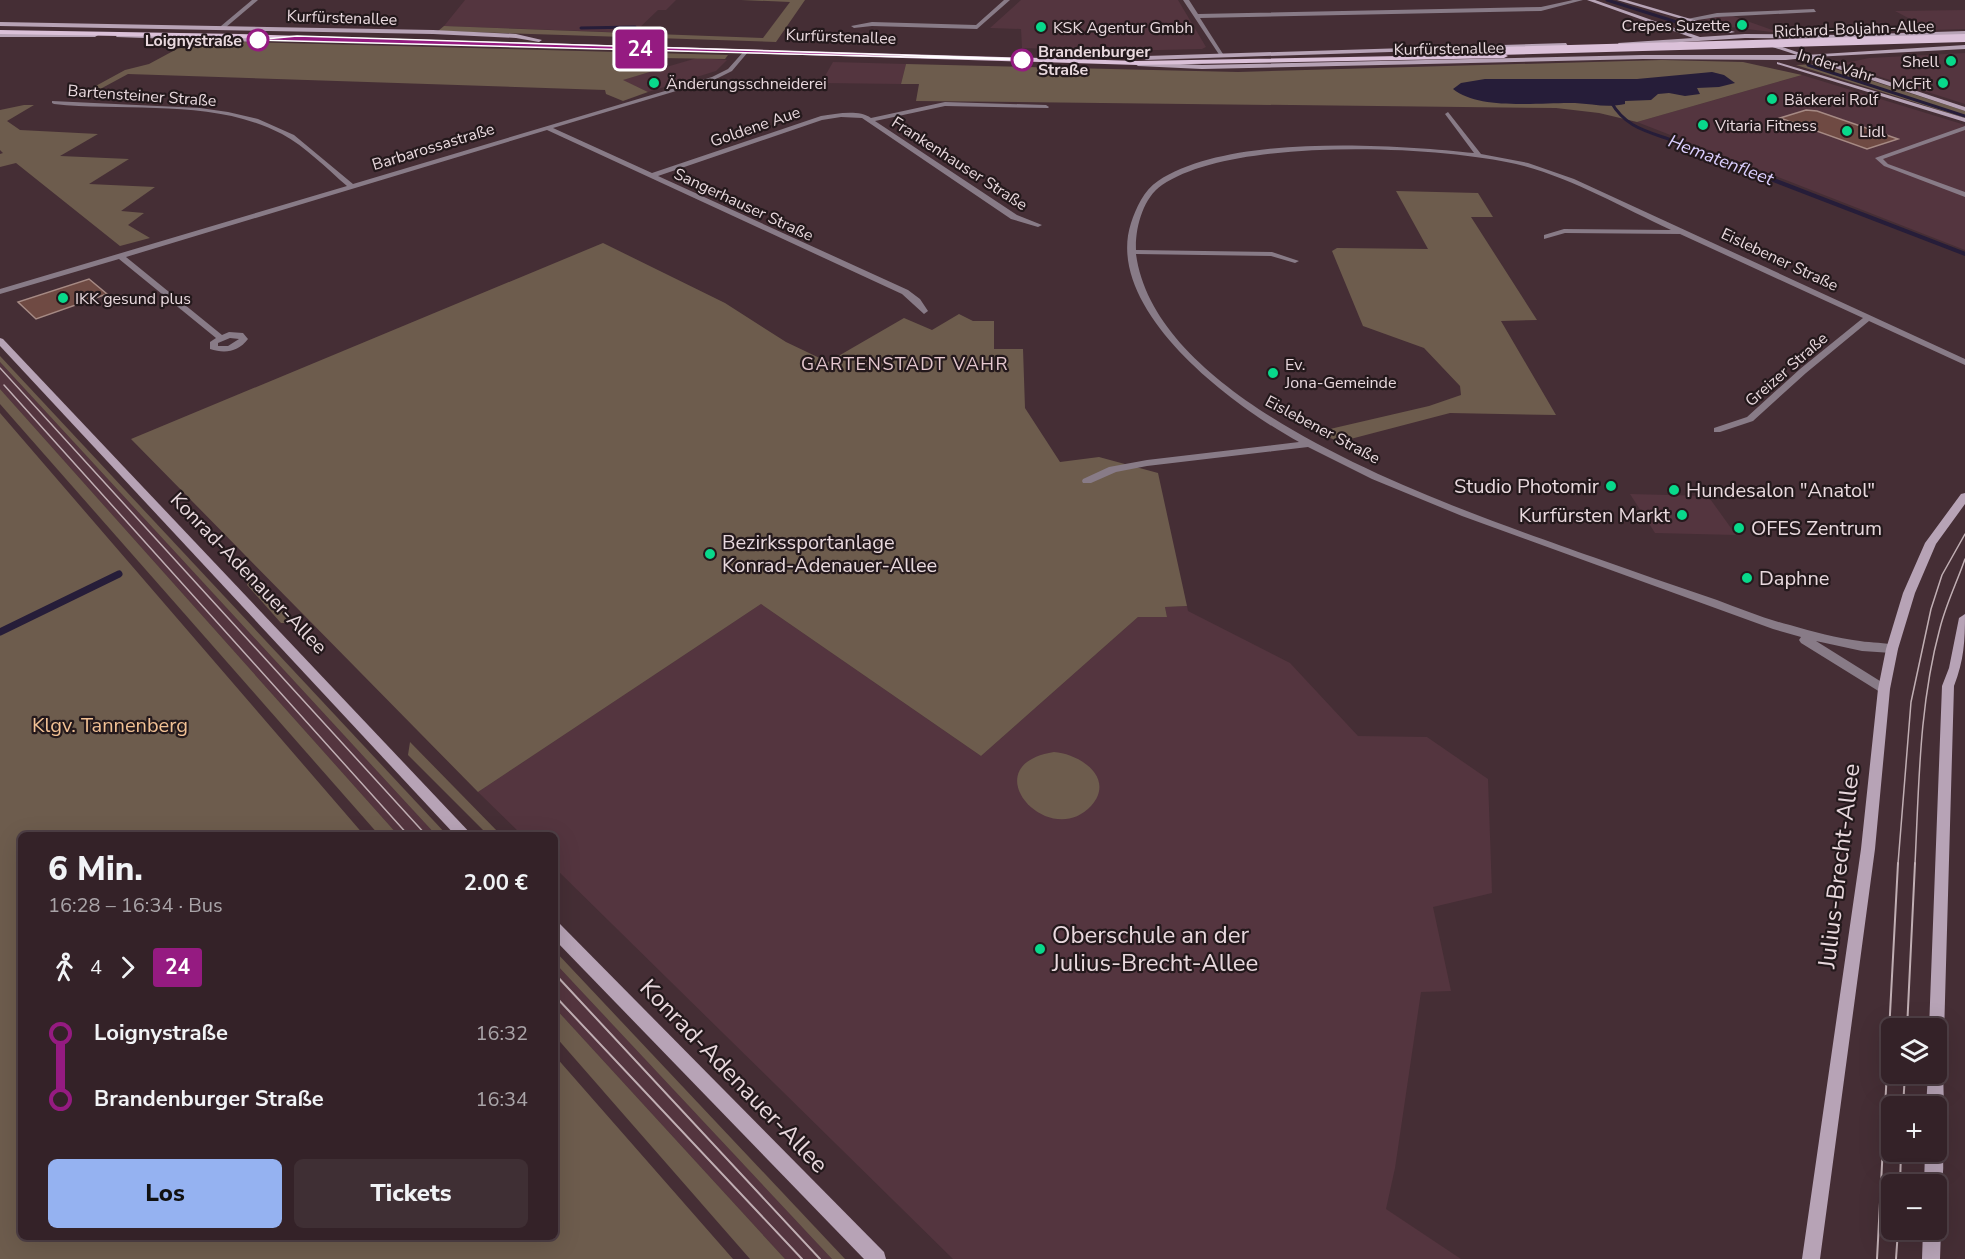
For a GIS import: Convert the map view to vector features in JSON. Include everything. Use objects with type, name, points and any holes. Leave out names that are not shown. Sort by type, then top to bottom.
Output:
[{"type":"main road","name":"In der Vahr","points":[[1590,0],[1699,38],[1819,73],[1965,120]]},
{"type":"main road","points":[[1620,0],[1745,36]]},
{"type":"main road","name":"Kurfürstenallee","points":[[0,30],[223,27],[439,32],[516,36],[539,40]]},
{"type":"main road","name":"Kurfürstenallee","points":[[0,30],[167,29],[539,40],[1139,61],[1202,67],[1642,57],[1762,58]]},
{"type":"main road","name":"Kurfürstenallee","points":[[0,30],[1139,61],[1756,50]]},
{"type":"main road","name":"Richard-Boljahn-Allee","points":[[1745,36],[1841,38],[1965,33]]},
{"type":"main road","name":"Kurfürstenallee","points":[[1139,61],[1220,54],[1626,44],[1745,36]]},
{"type":"main road","name":"In der Vahr","points":[[1745,36],[1965,109]]},
{"type":"main road","name":"Richard-Boljahn-Allee","points":[[1744,45],[1965,38]]},
{"type":"main road","name":"Kurfürstenallee","points":[[1501,53],[1744,45]]},
{"type":"main road","name":"Richard-Boljahn-Allee","points":[[1808,57],[1965,45]]},
{"type":"main road","name":"Richard-Boljahn-Allee","points":[[1756,50],[1965,45]]},
{"type":"main road","points":[[1762,58],[1808,57]]},
{"type":"main road","name":"Konrad-Adenauer-Allee","points":[[0,341],[462,832]]},
{"type":"main road","name":"Julius-Brecht-Allee","points":[[1811,1259],[1869,839],[1884,689],[1892,650],[1909,593],[1931,543],[1965,496]]},
{"type":"main road","points":[[1938,1018],[1948,686],[1955,668],[1965,618]]},
{"type":"main road","name":"Konrad-Adenauer-Allee","points":[[558,932],[877,1259]]},
{"type":"main road","points":[[1931,1259],[1932,1240]]},
{"type":"street","points":[[223,27],[255,0]]},
{"type":"street","points":[[854,26],[872,24],[977,27],[1007,0]]},
{"type":"street","points":[[1186,0],[1220,54]]},
{"type":"street","points":[[1197,16],[1541,9],[1580,0]]},
{"type":"street","points":[[1685,20],[1717,15],[1814,11]]},
{"type":"street","name":"Barbarossastraße","points":[[0,292],[714,78],[730,70],[745,52]]},
{"type":"street","name":"Bartensteiner Straße","points":[[54,102],[199,111],[249,120],[285,133],[351,186]]},
{"type":"street","points":[[870,120],[945,104],[1046,107]]},
{"type":"street","points":[[1448,114],[1476,150],[1478,156]]},
{"type":"street","name":"Goldene Aue","points":[[651,176],[821,118],[841,115],[864,116],[870,120]]},
{"type":"street","name":"Frankenhauser Straße","points":[[870,120],[1014,218],[1038,225]]},
{"type":"street","name":"Sangerhauser Straße","points":[[547,128],[905,292],[917,301],[924,311]]},
{"type":"street","points":[[1965,128],[1878,158],[1886,165],[1965,195]]},
{"type":"street","name":"Eislebener Straße","points":[[1892,650],[1864,648],[1777,626],[1444,505],[1384,480],[1310,444],[1253,410],[1197,364],[1178,345],[1149,305],[1140,286],[1132,252],[1134,225],[1150,193],[1161,182],[1196,164],[1233,156],[1328,148],[1403,149],[1478,156],[1538,167],[1581,184],[1965,362]]},
{"type":"street","points":[[1547,237],[1564,231],[1683,232]]},
{"type":"street","points":[[1132,252],[1272,254],[1295,261]]},
{"type":"street","points":[[120,256],[221,338]]},
{"type":"street","name":"Greizer Straße","points":[[1717,430],[1750,419],[1868,318]]},
{"type":"street","points":[[1087,481],[1113,469],[1147,463],[1310,444]]},
{"type":"street","name":"Eislebener Straße","points":[[1777,626],[1821,648],[1884,689]]},
{"type":"shaded area","points":[[465,0],[676,0],[666,10],[658,10],[634,33],[444,26]]},
{"type":"shaded area","points":[[1021,0],[1178,0],[1206,47],[1202,49],[1115,51],[1022,48],[1021,29],[990,28]]},
{"type":"shaded area","points":[[1965,10],[1965,29],[1931,30],[1895,11]]},
{"type":"shaded area","points":[[1733,16],[1781,33],[1730,27],[1701,18]]},
{"type":"shaded area","points":[[1965,53],[1965,104],[1865,72],[1845,63],[1869,58]]},
{"type":"shaded area","points":[[697,58],[727,60],[716,71],[648,92],[622,80]]},
{"type":"shaded area","points":[[833,62],[906,64],[901,84],[821,83]]},
{"type":"shaded area","points":[[1712,72],[1724,75],[1735,83],[1719,87],[1697,88],[1700,94],[1685,96],[1669,93],[1658,94],[1651,100],[1625,101],[1625,104],[1612,106],[1575,103],[1495,103],[1465,96],[1453,89],[1461,83],[1485,79],[1637,79]]},
{"type":"shaded area","points":[[1802,75],[1965,125],[1965,250],[1637,122]]},
{"type":"shaded area","points":[[0,362],[433,832],[395,832],[0,389]]},
{"type":"shaded area","name":"Kurfürsten Markt","points":[[1630,494],[1708,496],[1736,535],[1655,533]]},
{"type":"shaded area","name":"Oberschule an der Julius-Brecht-Allee","points":[[761,604],[981,756],[1138,617],[1167,617],[1165,607],[1187,606],[1188,611],[1290,663],[1358,736],[1427,737],[1488,779],[1492,893],[1433,907],[1451,991],[1421,992],[1395,1168],[1386,1209],[1461,1259],[953,1259],[558,871],[558,832],[519,832],[478,792]]},
{"type":"shaded area","points":[[558,966],[832,1259],[785,1259],[558,1011]]},
{"type":"green space","points":[[741,0],[805,0],[776,42],[438,31],[444,26],[763,38],[790,2]]},
{"type":"green space","points":[[210,41],[728,55],[725,59],[660,58],[653,71],[623,80],[648,92],[623,101],[606,94],[605,90],[128,74],[91,94],[81,94],[125,70],[149,64],[188,43]]},
{"type":"green space","points":[[1662,60],[1743,62],[1802,75],[1637,122],[1599,113],[1556,108],[916,101],[919,84],[901,84],[906,64],[1238,72]]},
{"type":"green space","points":[[1820,64],[1965,111],[1965,118],[1796,65]]},
{"type":"green space","points":[[34,105],[7,121],[20,130],[98,134],[60,156],[129,159],[89,184],[155,187],[121,211],[144,213],[128,225],[150,238],[120,246],[16,163],[0,167],[0,154],[3,153],[0,150],[0,110]]},
{"type":"green space","points":[[1396,191],[1478,193],[1493,217],[1471,217],[1537,320],[1501,321],[1556,415],[1450,413],[1339,442],[1317,432],[1429,406],[1461,395],[1460,386],[1424,348],[1363,326],[1332,251],[1337,248],[1428,249]]},
{"type":"green space","name":"Bezirkssportanlage Konrad-Adenauer-Allee","points":[[603,243],[725,303],[786,342],[828,362],[904,318],[932,330],[959,314],[973,321],[994,321],[994,349],[1023,349],[1025,408],[1060,462],[1099,457],[1158,473],[1187,606],[1165,607],[1167,617],[1138,617],[981,756],[761,604],[478,792],[131,439]]},
{"type":"green space","points":[[0,356],[444,832],[433,832],[0,362]]},
{"type":"green space","points":[[0,389],[395,832],[376,832],[0,404]]},
{"type":"green space","name":"Klgv. Tannenberg","points":[[0,413],[361,832],[18,832],[18,1240],[558,1240],[558,1059],[733,1259],[0,1259]]},
{"type":"green space","points":[[250,578],[294,623],[281,623],[247,585]]},
{"type":"green space","points":[[410,742],[498,832],[485,832],[408,755]]},
{"type":"green space","points":[[1054,752],[1074,757],[1092,769],[1097,777],[1098,796],[1091,806],[1074,817],[1055,819],[1039,813],[1025,801],[1018,787],[1019,772],[1030,760]]},
{"type":"green space","points":[[558,954],[845,1259],[832,1259],[558,966]]},
{"type":"green space","points":[[558,1011],[785,1259],[750,1259],[558,1039]]},
{"type":"building","name":"Lidl","points":[[1806,110],[1817,111],[1898,139],[1867,149],[1780,118]]},
{"type":"building","name":"IKK gesund plus","points":[[89,279],[107,294],[36,319],[18,302]]},
{"type":"waterway","points":[[1607,0],[1705,31]]},
{"type":"waterway","points":[[581,28],[635,27]]},
{"type":"waterway","points":[[1808,65],[1965,116]]},
{"type":"waterway","name":"Hematenfleet","points":[[1611,102],[1623,118],[1638,128],[1674,141]]},
{"type":"waterway","name":"Hematenfleet","points":[[1670,140],[1965,254]]},
{"type":"waterway","points":[[0,632],[119,574]]},
{"type":"tram line","points":[[0,368],[423,832]]},
{"type":"tram line","points":[[4,385],[405,832]]},
{"type":"tram line","points":[[1898,864],[1911,702],[1931,609],[1942,575],[1965,534]]},
{"type":"tram line","points":[[1915,864],[1921,745],[1928,686],[1942,619],[1965,559]]},
{"type":"tram line","points":[[1877,1259],[1898,863]]},
{"type":"tram line","points":[[1908,1018],[1915,863]]},
{"type":"tram line","points":[[558,977],[820,1259]]},
{"type":"tram line","points":[[558,999],[802,1259]]},
{"type":"tram line","points":[[1904,1084],[1904,1096]]},
{"type":"tram line","points":[[1900,1174],[1901,1162]]},
{"type":"tram line","points":[[1896,1259],[1897,1240]]},
{"type":"bus line","name":"24","points":[[258,40],[297,38],[1022,60]]},
{"type":"place","name":"Crepes Suzette","points":[[1742,25]]},
{"type":"place","name":"KSK Agentur Gmbh","points":[[1041,27]]},
{"type":"place","name":"Loignystraße","points":[[258,40]]},
{"type":"place","name":"Brandenburger Straße","points":[[1022,60]]},
{"type":"place","name":"Shell","points":[[1951,61]]},
{"type":"place","name":"Änderungsschneiderei","points":[[654,83]]},
{"type":"place","name":"McFit","points":[[1943,83]]},
{"type":"place","name":"Bäckerei Rolf","points":[[1772,99]]},
{"type":"place","name":"Vitaria Fitness","points":[[1703,125]]},
{"type":"place","name":"Lidl","points":[[1847,131]]},
{"type":"place","name":"IKK gesund plus","points":[[63,298]]},
{"type":"place","name":"Ev. Jona-Gemeinde","points":[[1273,373]]},
{"type":"place","name":"Studio Photomir","points":[[1611,486]]},
{"type":"place","name":"Hundesalon \"Anatol\"","points":[[1674,490]]},
{"type":"place","name":"Kurfürsten Markt","points":[[1682,515]]},
{"type":"place","name":"OFES Zentrum","points":[[1739,528]]},
{"type":"place","name":"Bezirkssportanlage Konrad-Adenauer-Allee","points":[[710,554]]},
{"type":"place","name":"Daphne","points":[[1747,578]]},
{"type":"place","name":"Oberschule an der Julius-Brecht-Allee","points":[[1040,949]]},
{"type":"district","name":"GARTENSTADT VAHR","points":[[905,364]]}]
